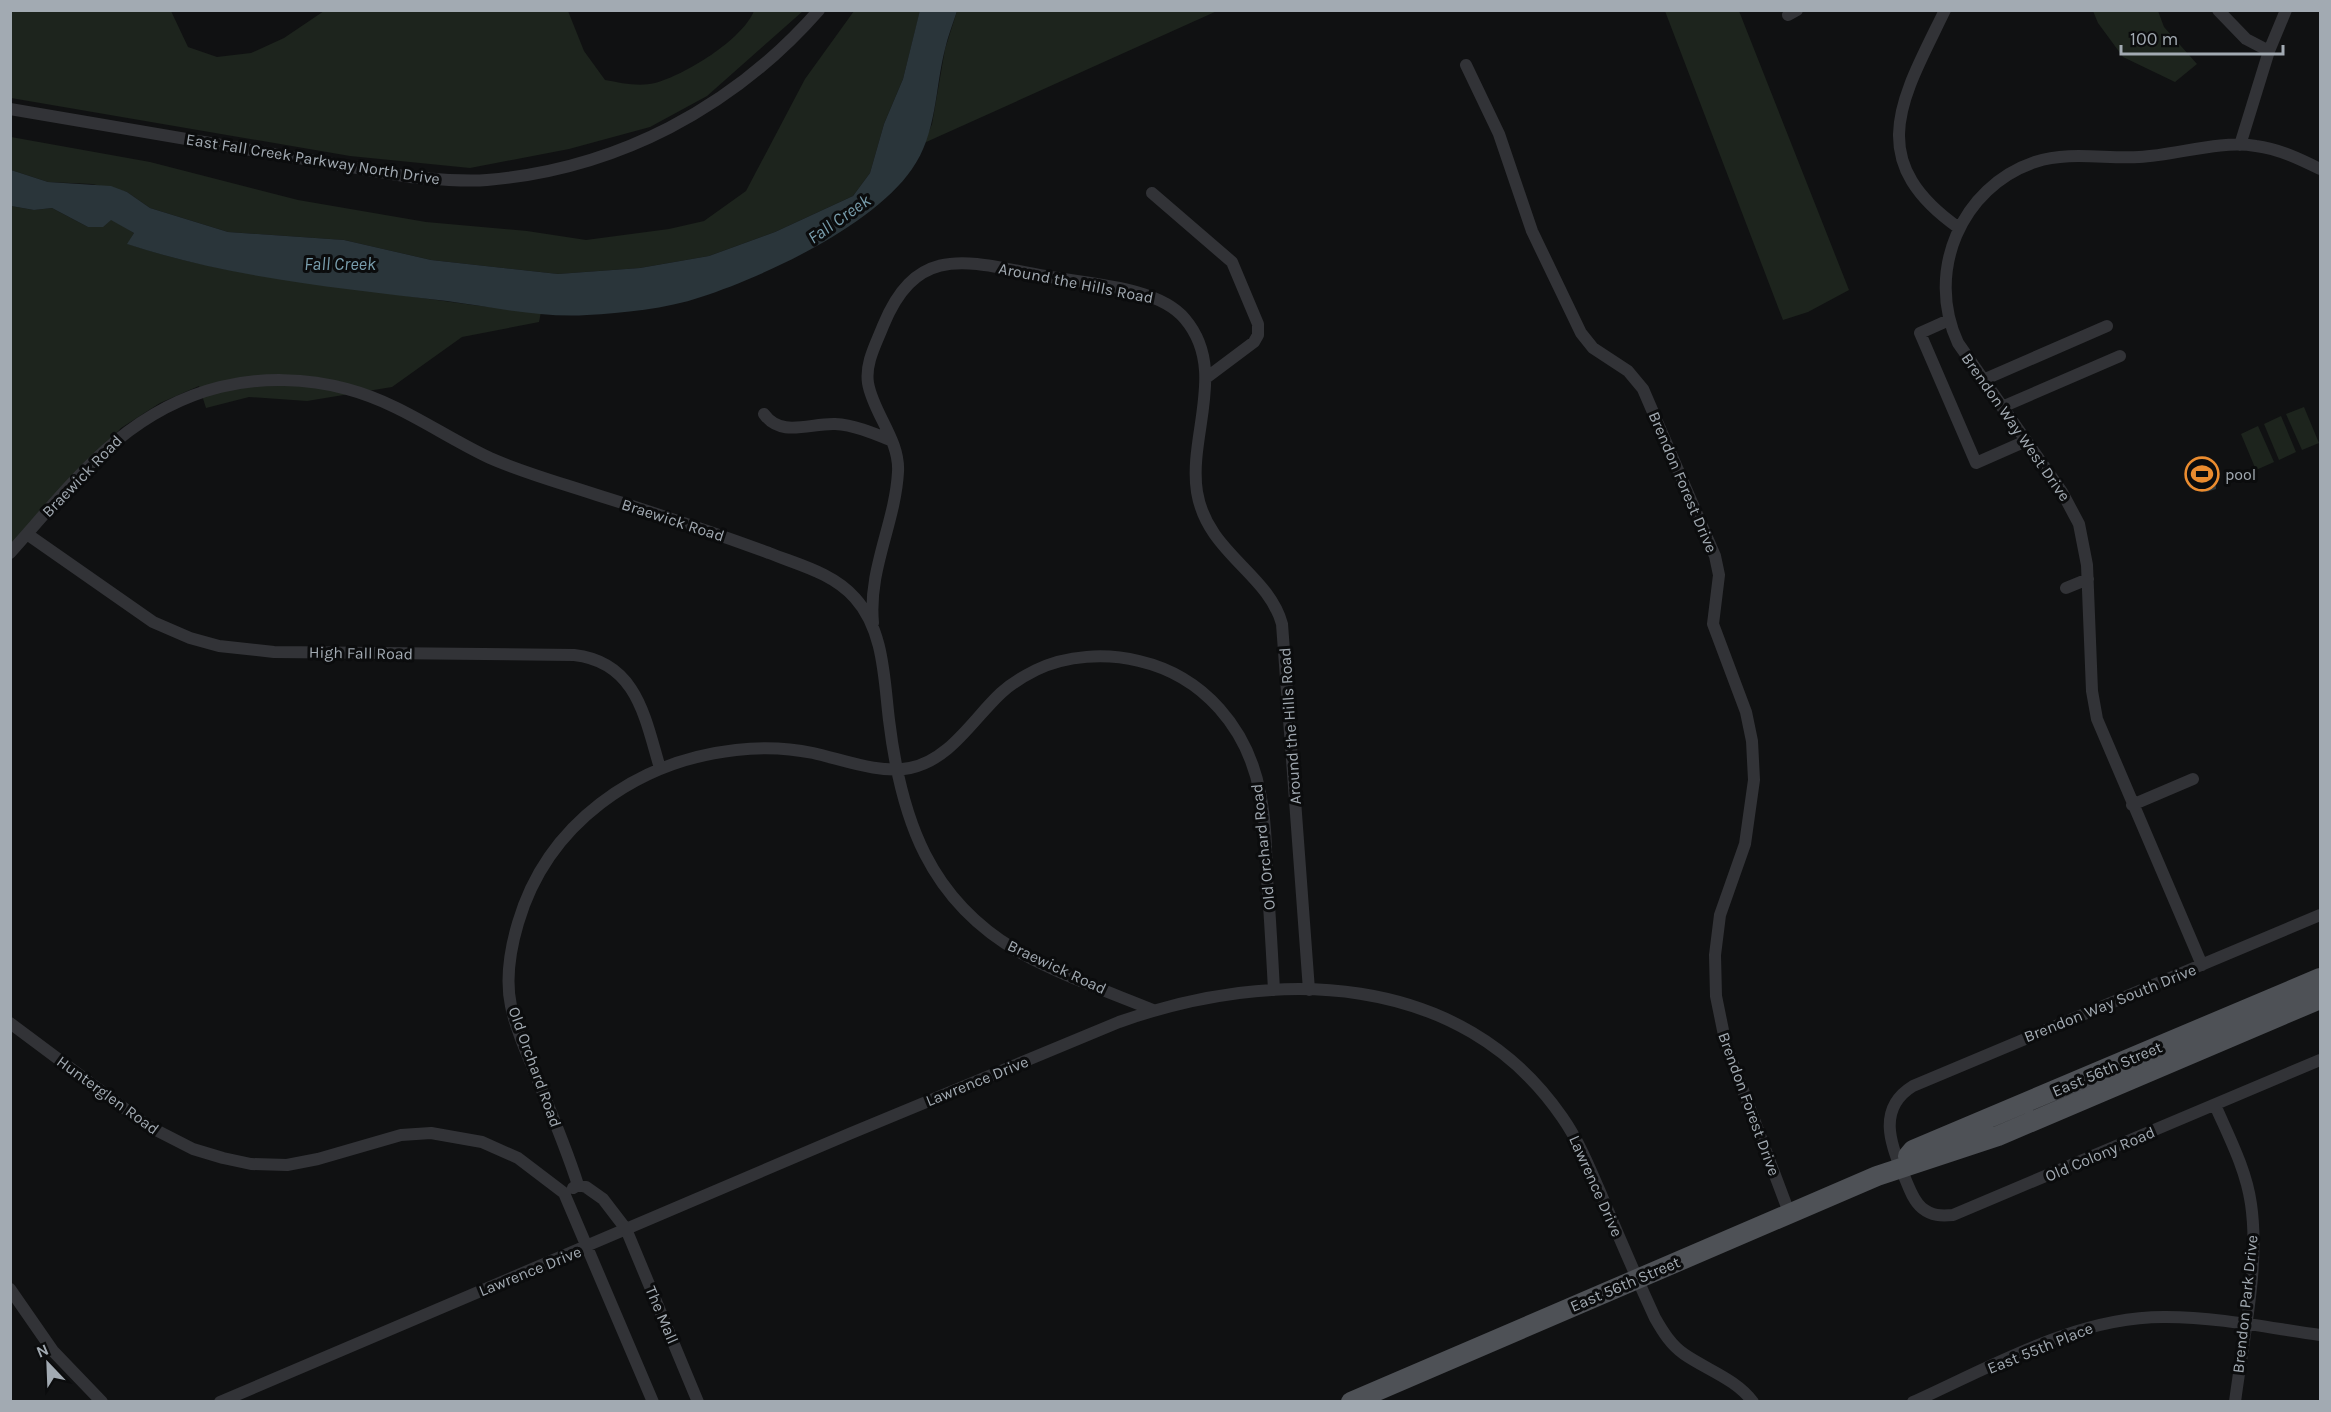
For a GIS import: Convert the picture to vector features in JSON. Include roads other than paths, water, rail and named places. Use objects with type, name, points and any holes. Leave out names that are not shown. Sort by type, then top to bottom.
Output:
[{"type":"main road","name":"East 56th Street","points":[[1900,1167],[1913,1150],[2320,978]]},
{"type":"main road","name":"East 56th Street","points":[[1351,1401],[1900,1167],[1998,1136],[2320,999]]},
{"type":"street","name":"East Fall Creek Parkway North Drive","points":[[10,109],[410,177],[475,180],[537,174],[618,152],[663,132],[705,109],[770,61],[819,10]]},
{"type":"street","points":[[1945,10],[1905,94],[1899,119],[1899,135],[1902,160],[1918,192],[1935,211],[1959,228]]},
{"type":"street","points":[[2218,10],[2246,39],[2269,51]]},
{"type":"street","points":[[2240,145],[2269,51],[2286,10]]},
{"type":"street","name":"Brendon Forest Drive","points":[[1466,65],[1499,134],[1532,231],[1581,333],[1596,351],[1628,370],[1643,389],[1715,556],[1719,575],[1713,624],[1746,711],[1752,741],[1754,780],[1748,829],[1724,900],[1717,934],[1716,996],[1726,1045],[1790,1215]]},
{"type":"street","name":"Brendon Way West Drive","points":[[2202,965],[2132,805],[2093,705],[2085,545],[2075,515],[1962,350],[1949,320],[1945,293],[1946,272],[1959,228],[1975,203],[1989,188],[2009,174],[2036,162],[2075,156],[2152,156],[2240,145],[2278,151],[2320,169]]},
{"type":"street","points":[[1152,193],[1232,262],[1258,324],[1258,335],[1254,342],[1206,378]]},
{"type":"street","name":"Around the Hills Road","points":[[873,624],[875,567],[890,518],[898,472],[896,454],[869,388],[868,364],[899,293],[921,272],[945,264],[989,266],[1155,297],[1173,307],[1191,326],[1201,350],[1206,378],[1196,476],[1202,512],[1219,543],[1273,604],[1282,628],[1309,990]]},
{"type":"street","points":[[1949,320],[1920,333],[1976,463],[2026,441]]},
{"type":"street","points":[[1983,380],[2107,326]]},
{"type":"street","points":[[2002,407],[2120,356]]},
{"type":"street","name":"Braewick Road","points":[[10,553],[104,450],[156,412],[184,399],[222,386],[261,381],[307,381],[371,396],[409,413],[490,458],[732,539],[822,573],[847,589],[873,624],[882,668],[895,769],[903,804],[922,850],[938,876],[970,914],[1001,940],[1032,959],[1153,1010]]},
{"type":"street","points":[[764,414],[770,423],[781,427],[791,429],[837,424],[890,440]]},
{"type":"street","name":"High Fall Road","points":[[27,534],[153,621],[190,638],[219,646],[274,652],[574,655],[598,661],[620,674],[636,694],[660,768]]},
{"type":"street","points":[[2066,588],[2088,579]]},
{"type":"street","name":"Old Orchard Road","points":[[578,1185],[513,1017],[508,981],[511,950],[530,891],[556,847],[580,820],[603,800],[660,768],[708,754],[763,749],[809,752],[895,769],[916,766],[942,753],[1000,693],[1021,678],[1045,666],[1074,658],[1109,656],[1143,662],[1176,674],[1201,690],[1225,715],[1244,745],[1256,774],[1263,814],[1274,990]]},
{"type":"street","points":[[2132,805],[2193,779]]},
{"type":"street","name":"Brendon Way South Drive","points":[[1903,1094],[1913,1086],[2320,915]]},
{"type":"street","name":"Lawrence Drive","points":[[220,1401],[982,1078],[1153,1010],[1213,997],[1274,990],[1309,990],[1371,994],[1420,1007],[1470,1030],[1515,1063],[1543,1091],[1575,1137],[1655,1318],[1674,1345],[1739,1387],[1753,1401]]},
{"type":"street","name":"Hunterglen Road","points":[[10,1023],[138,1120],[174,1141],[244,1163],[282,1165],[318,1159],[401,1135],[431,1133],[486,1143],[518,1158],[564,1193],[587,1247]]},
{"type":"street","name":"Old Colony Road","points":[[1903,1094],[1891,1111],[1889,1126],[1900,1167],[1920,1206],[1932,1214],[1953,1215],[2320,1059]]},
{"type":"street","name":"Brendon Park Drive","points":[[2215,1105],[2241,1164],[2251,1203],[2253,1252],[2235,1401]]},
{"type":"street","points":[[564,1193],[578,1185],[586,1186],[603,1199],[626,1229]]},
{"type":"street","name":"The Mall","points":[[626,1229],[698,1401]]},
{"type":"street","points":[[587,1247],[653,1401]]},
{"type":"street","points":[[10,1289],[52,1351],[102,1401]]},
{"type":"street","name":"East 55th Place","points":[[1913,1401],[2065,1335],[2113,1322],[2168,1317],[2320,1335]]},
{"type":"water","name":"Fall Creek","points":[[920,10],[957,11],[945,49],[931,126],[912,169],[872,210],[816,246],[727,288],[673,305],[615,313],[553,315],[245,274],[166,256],[127,244],[134,233],[111,220],[103,227],[88,227],[52,208],[34,210],[11,206],[11,170],[48,182],[111,186],[127,192],[150,208],[228,232],[344,240],[431,260],[558,274],[640,268],[709,256],[775,232],[853,196],[870,173],[884,124],[903,79]]},
{"type":"water","name":"pool","points":[[2204,461],[2215,469],[2216,489],[2206,492],[2190,488],[2185,479]]},
{"type":"place","name":"pool","points":[[2202,474]]}]
